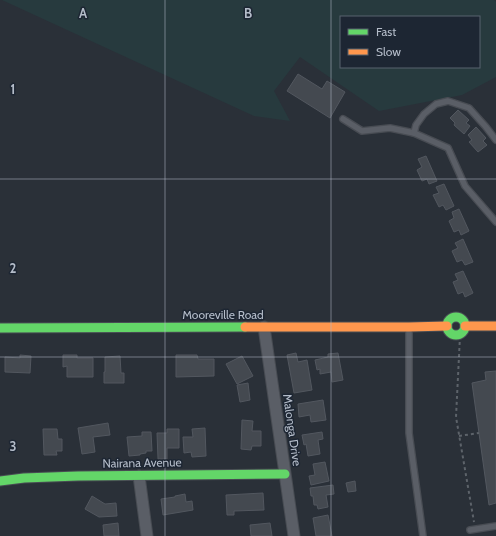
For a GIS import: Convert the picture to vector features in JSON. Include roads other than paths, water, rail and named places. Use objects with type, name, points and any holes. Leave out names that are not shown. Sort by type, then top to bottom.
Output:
[{"type":"main road","name":"Mooreville Road","points":[[0,328],[447,326],[448,320],[456,316],[461,318],[465,323],[463,330]]},
{"type":"main road","points":[[447,326],[450,333],[456,335],[463,330],[496,326]]},
{"type":"main road","name":"Nairana Avenue","points":[[0,481],[24,478],[78,476],[285,474]]},
{"type":"street","name":"Malonga Drive","points":[[264,327],[294,536]]},
{"type":"street","points":[[139,476],[147,536]]},
{"type":"lane","points":[[414,133],[416,125],[424,114],[436,104],[448,101],[469,108],[496,140]]},
{"type":"lane","points":[[343,119],[362,131],[390,128],[414,133],[448,148],[465,186],[496,222]]},
{"type":"lane","points":[[409,327],[409,433],[422,536]]},
{"type":"lane","points":[[472,529],[496,526]]}]
